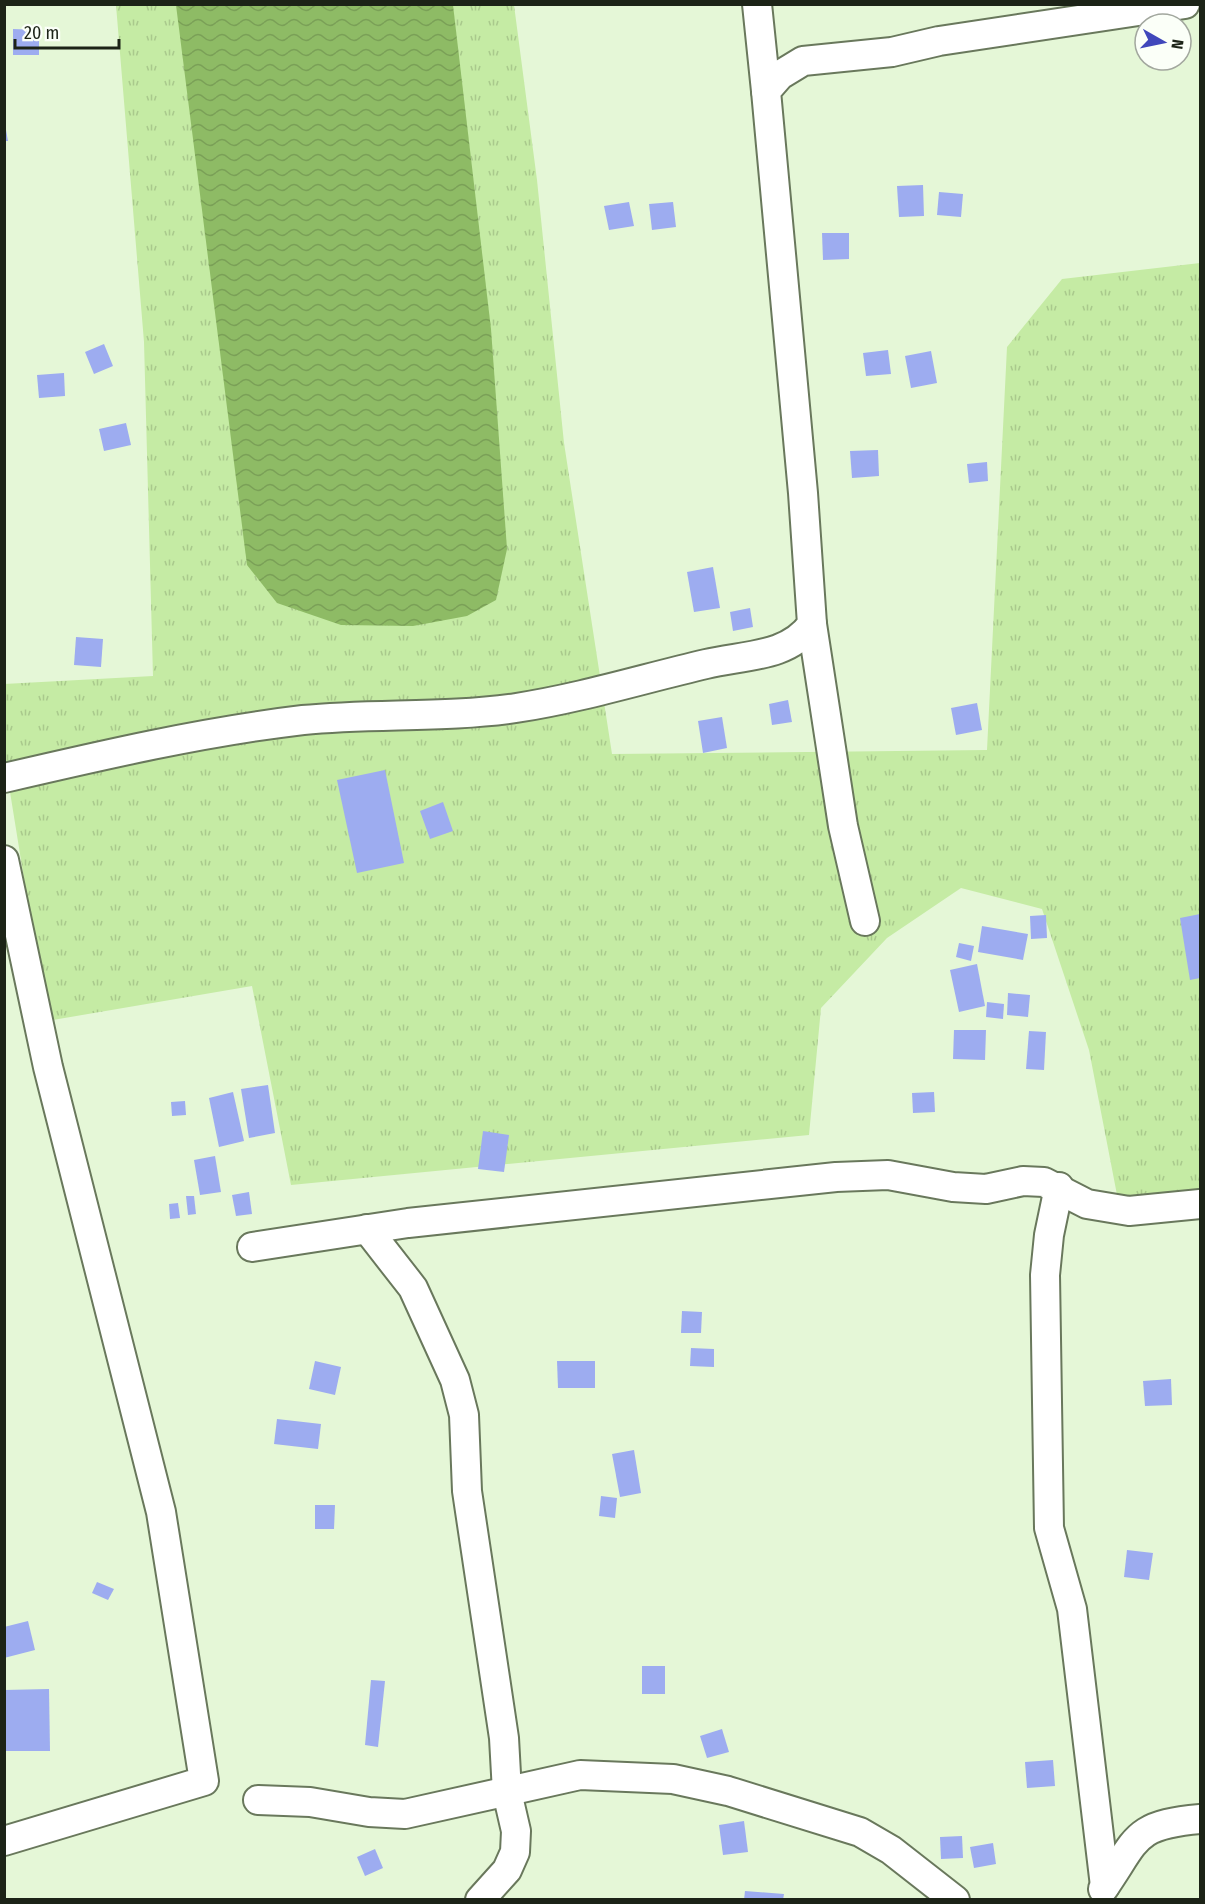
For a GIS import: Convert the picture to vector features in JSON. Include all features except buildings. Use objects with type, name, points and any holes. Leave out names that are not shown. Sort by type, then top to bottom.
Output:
[{"type":"street","points":[[757,4],[803,493],[812,624],[843,826],[865,921]]},
{"type":"street","points":[[766,91],[780,75],[803,61],[892,52],[939,41],[1185,4]]},
{"type":"street","points":[[4,778],[142,746],[303,720],[513,708],[603,692],[707,664],[784,648],[803,637],[812,624]]},
{"type":"street","points":[[4,860],[48,1067],[160,1512],[204,1781],[4,1841]]},
{"type":"street","points":[[252,1247],[367,1229],[836,1177],[888,1175],[953,1187],[986,1189],[1033,1181],[1059,1187],[1087,1204],[1129,1211],[1200,1204]]},
{"type":"street","points":[[1059,1187],[1049,1235],[1045,1275],[1049,1528],[1064,1574],[1072,1609],[1100,1893]]},
{"type":"street","points":[[367,1229],[413,1288],[455,1380],[464,1415],[467,1491],[504,1738],[507,1792],[514,1814],[515,1852],[507,1870],[480,1899]]},
{"type":"street","points":[[258,1800],[310,1802],[369,1812],[405,1814],[580,1775],[674,1779],[728,1791],[860,1832],[900,1857],[937,1895]]},
{"type":"street","points":[[1100,1893],[1132,1842],[1148,1830],[1177,1821],[1200,1819]]},
{"type":"green space","points":[[116,5],[514,5],[537,180],[564,443],[612,754],[987,750],[1007,347],[1062,279],[1200,263],[1200,1190],[1118,1200],[1089,1050],[1042,909],[961,888],[887,938],[821,1008],[809,1135],[291,1185],[252,986],[47,1021],[5,761],[4,684],[153,676],[144,342]]},
{"type":"water","points":[[176,5],[453,5],[491,329],[507,549],[496,600],[467,616],[413,626],[341,625],[277,603],[247,565]]}]
